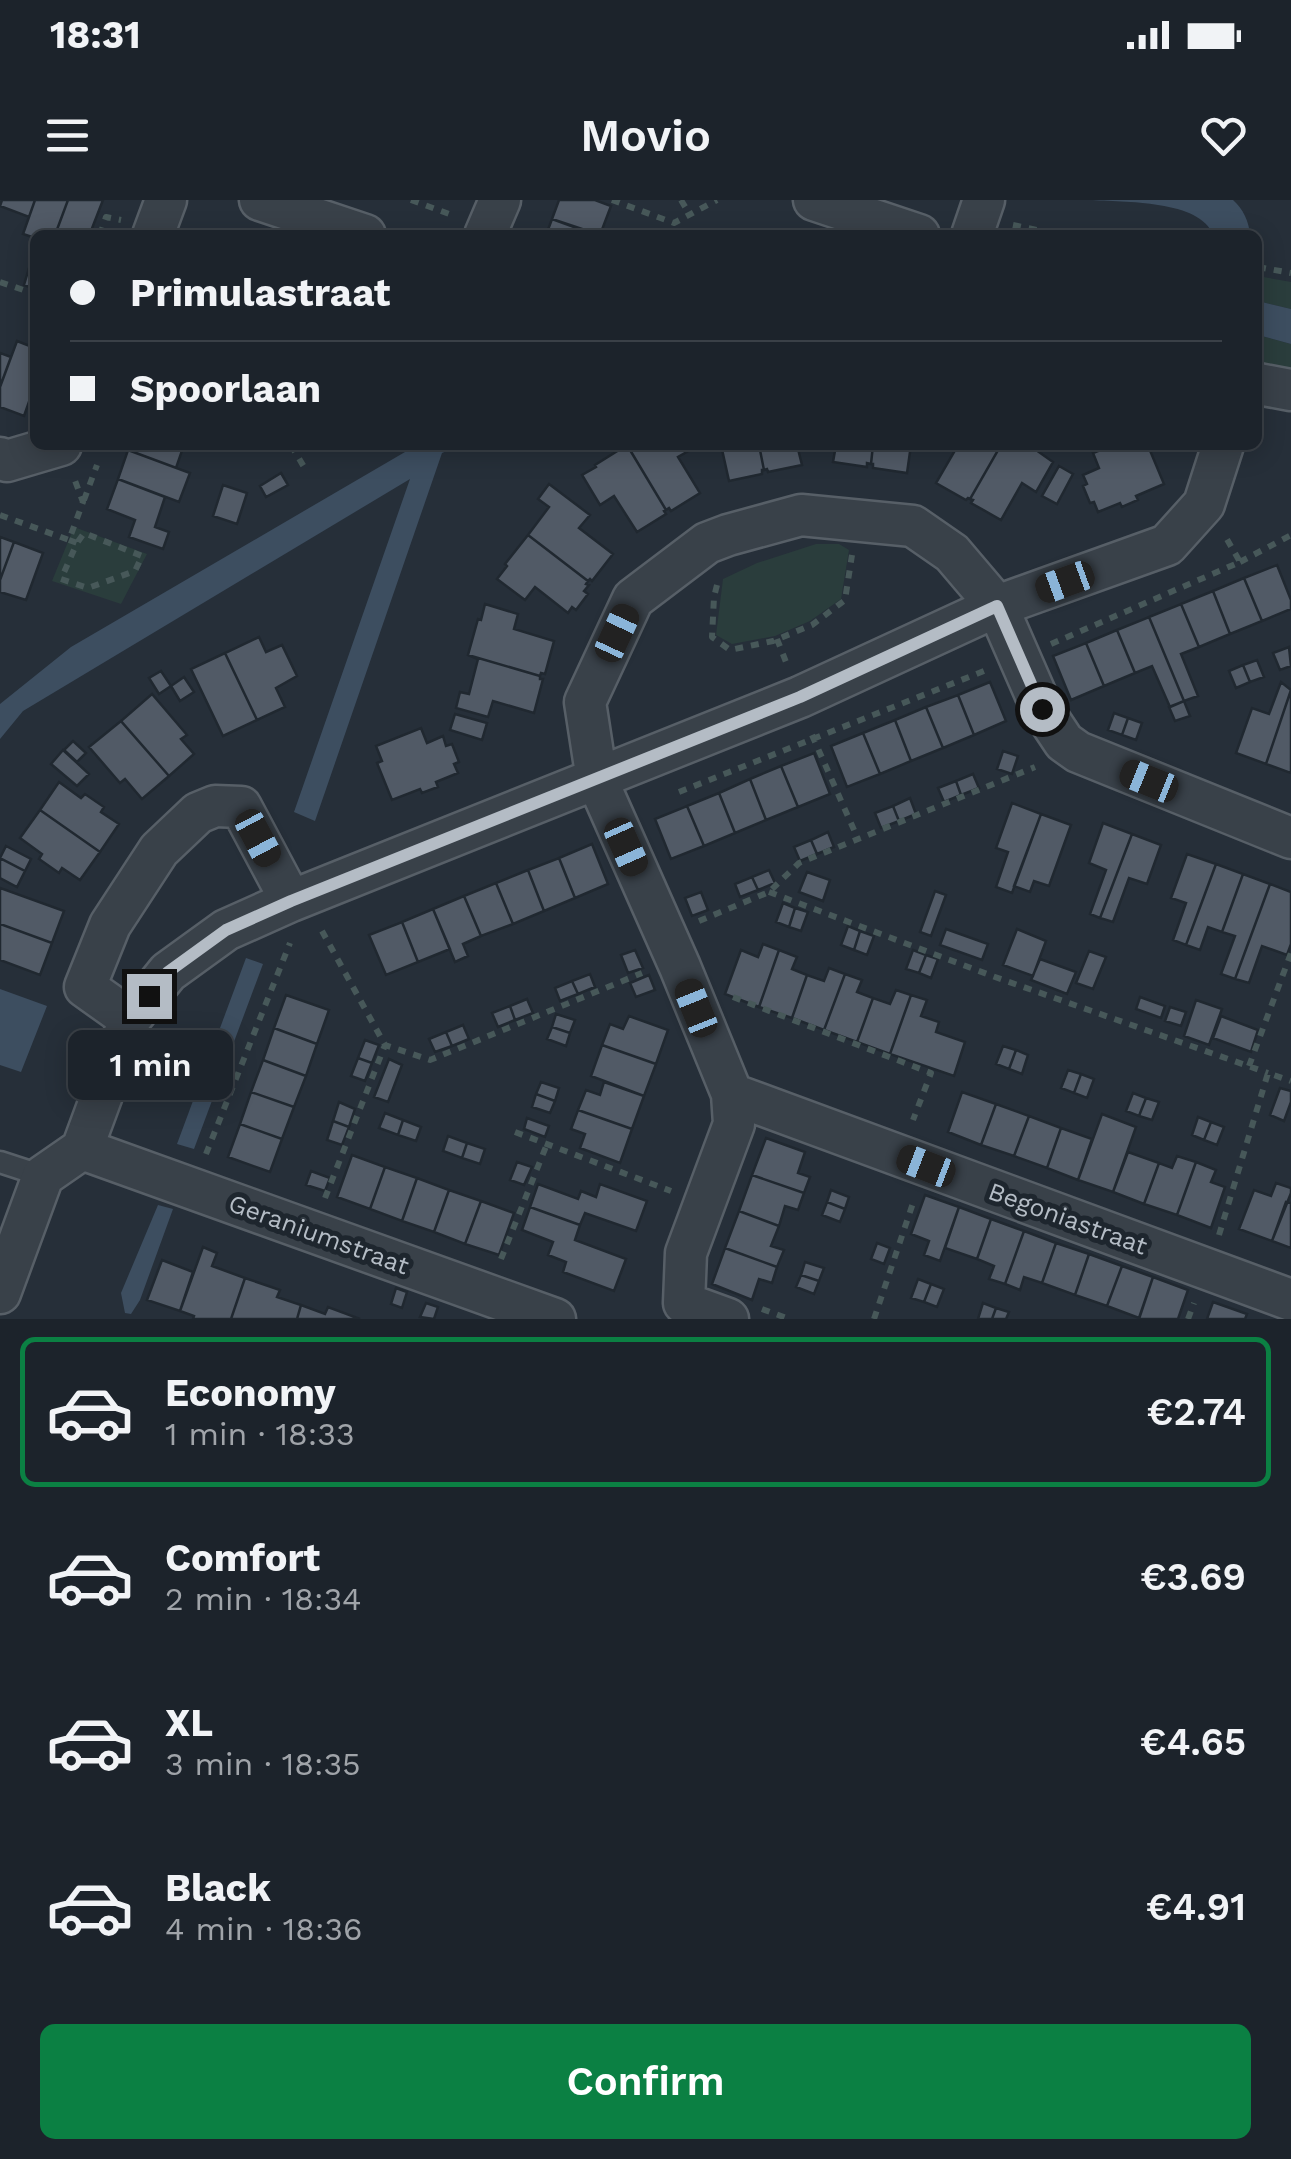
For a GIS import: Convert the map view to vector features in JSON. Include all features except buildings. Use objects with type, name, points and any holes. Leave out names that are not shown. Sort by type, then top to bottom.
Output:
[{"type":"street","points":[[155,230],[166,200]]},
{"type":"street","points":[[260,200],[349,230]]},
{"type":"street","points":[[487,230],[500,200]]},
{"type":"street","points":[[814,200],[905,230]]},
{"type":"street","points":[[1262,385],[1291,390]]},
{"type":"street","points":[[4,1270],[44,1176],[82,1149],[130,1019],[168,972],[226,930],[800,697],[997,606],[1167,545],[1204,504],[1221,450]]},
{"type":"street","points":[[0,458],[67,459]]},
{"type":"street","points":[[728,1319],[674,1311],[686,1253],[734,1124],[732,1094],[597,780],[586,702],[633,599],[707,543],[802,515],[913,526],[952,553],[997,606],[1042,709],[1064,742],[1078,752],[1291,838]]},
{"type":"street","points":[[130,1019],[85,987],[110,925],[159,850],[198,813],[215,806],[241,807],[291,901]]},
{"type":"street","name":"Begoniastraat","points":[[732,1094],[1291,1300]]},
{"type":"street","name":"Geraniumstraat","points":[[82,1149],[556,1319]]},
{"type":"lane","points":[[0,1162],[44,1176]]},
{"type":"path","points":[[612,200],[674,222],[718,200]]},
{"type":"path","points":[[681,200],[690,215]]},
{"type":"path","points":[[1262,267],[1290,270]]},
{"type":"path","points":[[0,282],[30,292]]},
{"type":"path","points":[[294,450],[307,472]]},
{"type":"path","points":[[67,459],[83,502]]},
{"type":"path","points":[[68,540],[99,459]]},
{"type":"path","points":[[0,515],[78,543]]},
{"type":"path","points":[[84,533],[142,556],[135,571],[88,588],[61,579],[78,543],[84,533]]},
{"type":"path","points":[[728,535],[714,597],[712,637],[730,650],[774,641],[812,625],[845,600],[854,546]]},
{"type":"path","points":[[1240,562],[1291,535]]},
{"type":"path","points":[[674,794],[1020,658]]},
{"type":"path","points":[[814,738],[858,840]]},
{"type":"path","points":[[322,931],[385,1045],[430,1060],[675,957],[770,892],[800,864],[1043,764],[1064,742]]},
{"type":"path","points":[[770,892],[994,977],[1291,1081]]},
{"type":"path","points":[[193,1188],[290,943],[334,927]]},
{"type":"path","points":[[1249,1066],[1291,954]]},
{"type":"path","points":[[675,957],[931,1074],[874,1319]]},
{"type":"path","points":[[312,1232],[385,1045]]},
{"type":"path","points":[[1208,1270],[1268,1073]]},
{"type":"path","points":[[515,1132],[704,1203]]},
{"type":"path","points":[[487,1295],[546,1144]]},
{"type":"green space","points":[[1262,277],[1291,282],[1291,309],[1262,302]]},
{"type":"green space","points":[[1262,336],[1291,344],[1291,372],[1262,362]]},
{"type":"green space","points":[[74,527],[147,554],[121,604],[52,581]]},
{"type":"green space","points":[[816,544],[839,544],[849,550],[841,599],[810,621],[775,636],[732,644],[716,635],[723,579]]},
{"type":"water","points":[[1089,200],[1233,200],[1245,216],[1249,230],[1210,230],[1193,215],[1178,209]]},
{"type":"water","points":[[1262,302],[1291,309],[1291,344],[1262,336]]},
{"type":"water","points":[[408,450],[449,450],[442,453],[315,821],[294,812],[410,479],[23,711],[0,739],[0,704],[71,647]]},
{"type":"water","points":[[246,958],[263,964],[194,1149],[177,1144]]},
{"type":"water","points":[[0,989],[47,1006],[21,1072],[0,1065]]},
{"type":"water","points":[[158,1205],[173,1209],[140,1300],[131,1314],[125,1313],[121,1293]]},
{"type":"route","points":[[149,996],[168,972],[226,930],[800,697],[997,606],[1042,709]]}]
